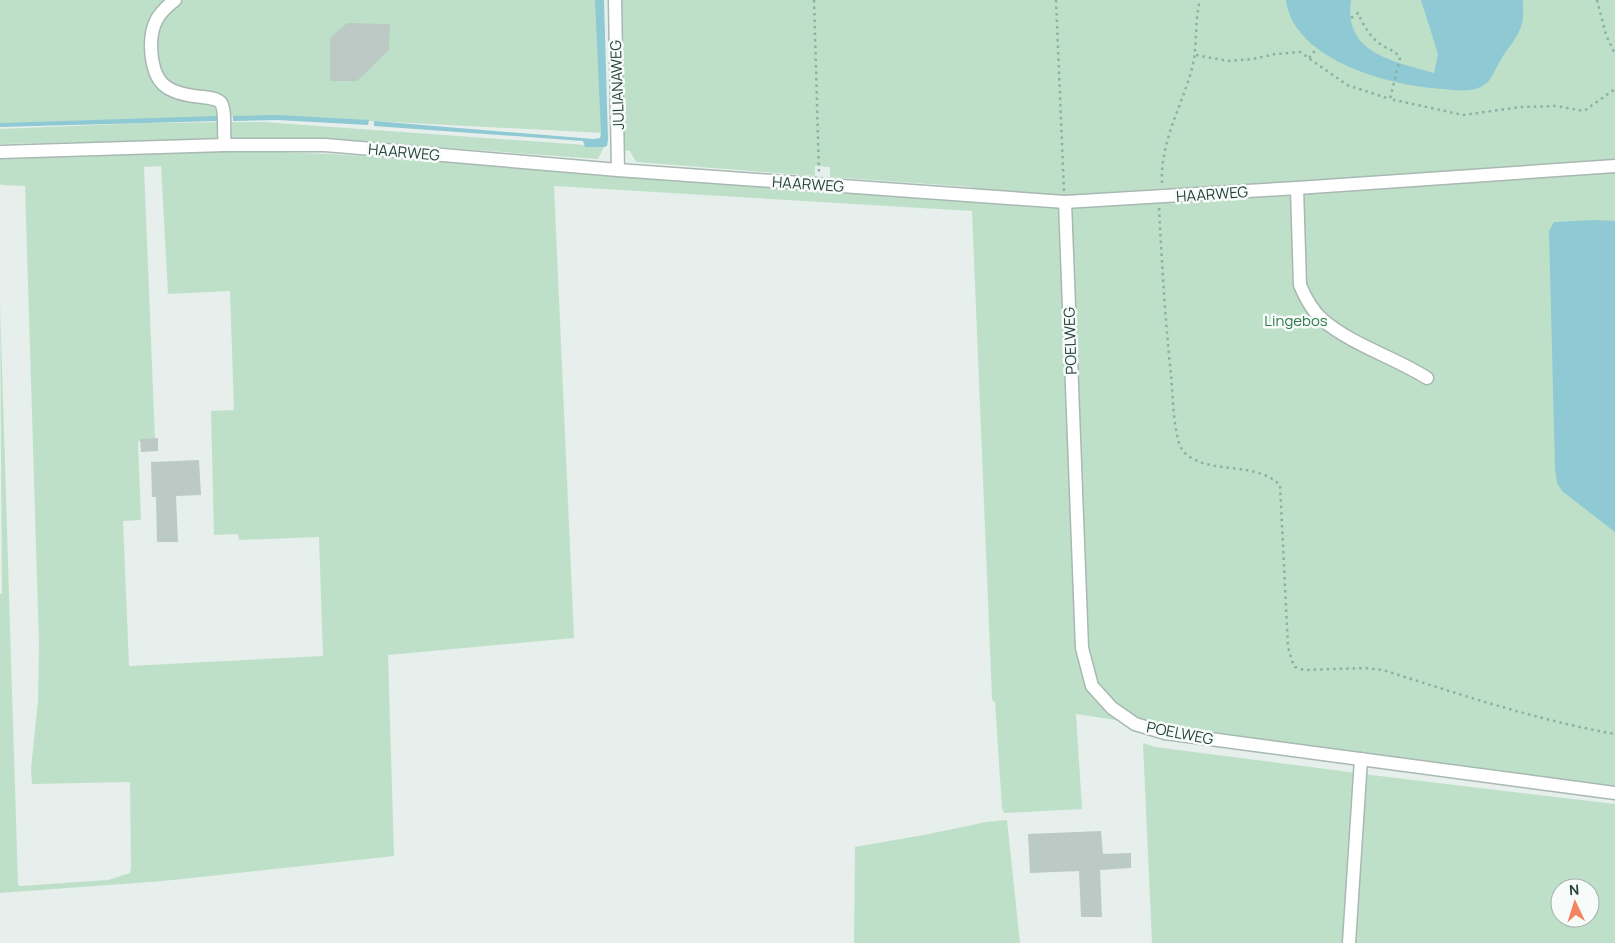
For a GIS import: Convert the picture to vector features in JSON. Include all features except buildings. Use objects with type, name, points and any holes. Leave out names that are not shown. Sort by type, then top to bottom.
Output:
[{"type":"street","points":[[174,0],[163,10],[154,23],[151,36],[153,67],[159,82],[170,89],[182,94],[213,98],[221,103],[224,111],[224,145]]},
{"type":"street","name":"JULIANAWEG","points":[[615,0],[618,170]]},
{"type":"street","name":"HAARWEG","points":[[0,152],[224,145],[325,145],[618,170],[1064,202],[1159,202],[1296,188],[1615,166]]},
{"type":"street","points":[[1296,188],[1300,284],[1306,298],[1322,319],[1346,335],[1427,378]]},
{"type":"street","name":"POELWEG","points":[[1064,202],[1082,648],[1092,686],[1112,708],[1135,724],[1165,733],[1615,793]]},
{"type":"street","points":[[1349,943],[1361,759]]},
{"type":"path","points":[[814,0],[820,185]]},
{"type":"path","points":[[1056,0],[1064,202]]},
{"type":"path","points":[[1200,0],[1196,26],[1195,55],[1191,73],[1168,137],[1162,169],[1162,190],[1159,202],[1165,325],[1179,444],[1185,454],[1197,460],[1236,470],[1256,472],[1275,480],[1280,485],[1288,647],[1292,662],[1295,667],[1304,670],[1366,668],[1382,670],[1516,711],[1582,728],[1615,734]]},
{"type":"path","points":[[1597,0],[1606,35],[1615,54]]},
{"type":"path","points":[[1350,18],[1358,13],[1372,37],[1396,52],[1400,58],[1390,99]]},
{"type":"path","points":[[1309,58],[1317,48]]},
{"type":"path","points":[[1195,55],[1228,61],[1253,60],[1275,54],[1300,52],[1347,85],[1390,99],[1463,116],[1521,107],[1556,106],[1584,111],[1615,90]]},
{"type":"green space","points":[[0,0],[600,0],[604,133],[276,116],[0,123]]},
{"type":"green space","name":"Lingebos","points":[[620,0],[1615,0],[1615,796],[1076,714],[1082,809],[1004,813],[1002,808],[995,702],[992,698],[972,211],[554,186],[574,638],[388,655],[394,856],[163,881],[0,893],[0,594],[2,594],[0,302],[18,885],[108,880],[130,873],[131,868],[130,782],[32,784],[31,769],[38,700],[39,643],[25,186],[0,184],[0,156],[247,151],[333,154],[971,200],[971,187],[830,177],[830,167],[815,166],[815,176],[636,162],[630,151],[623,150]],"holes":[[[161,166],[168,294],[230,291],[234,410],[211,411],[214,535],[238,534],[239,540],[319,537],[323,656],[129,666],[123,521],[141,520],[138,441],[155,440],[144,167]]]},
{"type":"green space","points":[[263,122],[604,147],[598,159],[337,140],[277,138],[0,144],[0,129],[143,123]]},
{"type":"green space","points":[[1143,743],[1155,747],[1357,773],[1345,943],[1152,943]]},
{"type":"green space","points":[[1363,774],[1615,804],[1615,943],[1352,943]]},
{"type":"green space","points":[[1007,820],[1020,943],[854,943],[855,847],[986,822]]},
{"type":"water","points":[[595,0],[604,0],[607,146],[585,147],[583,141],[374,126],[374,121],[600,138]]},
{"type":"water","points":[[1286,0],[1351,0],[1351,18],[1355,33],[1363,44],[1388,59],[1434,73],[1438,54],[1421,0],[1523,0],[1523,17],[1517,36],[1488,82],[1474,89],[1457,90],[1399,83],[1349,67],[1326,54],[1307,39],[1293,21]]},
{"type":"water","points":[[278,115],[369,120],[368,125],[277,120],[233,121],[233,116]]},
{"type":"water","points":[[217,116],[217,121],[0,127],[0,123]]},
{"type":"water","points":[[1615,221],[1615,532],[1562,491],[1557,483],[1555,469],[1549,231],[1554,222]]}]
